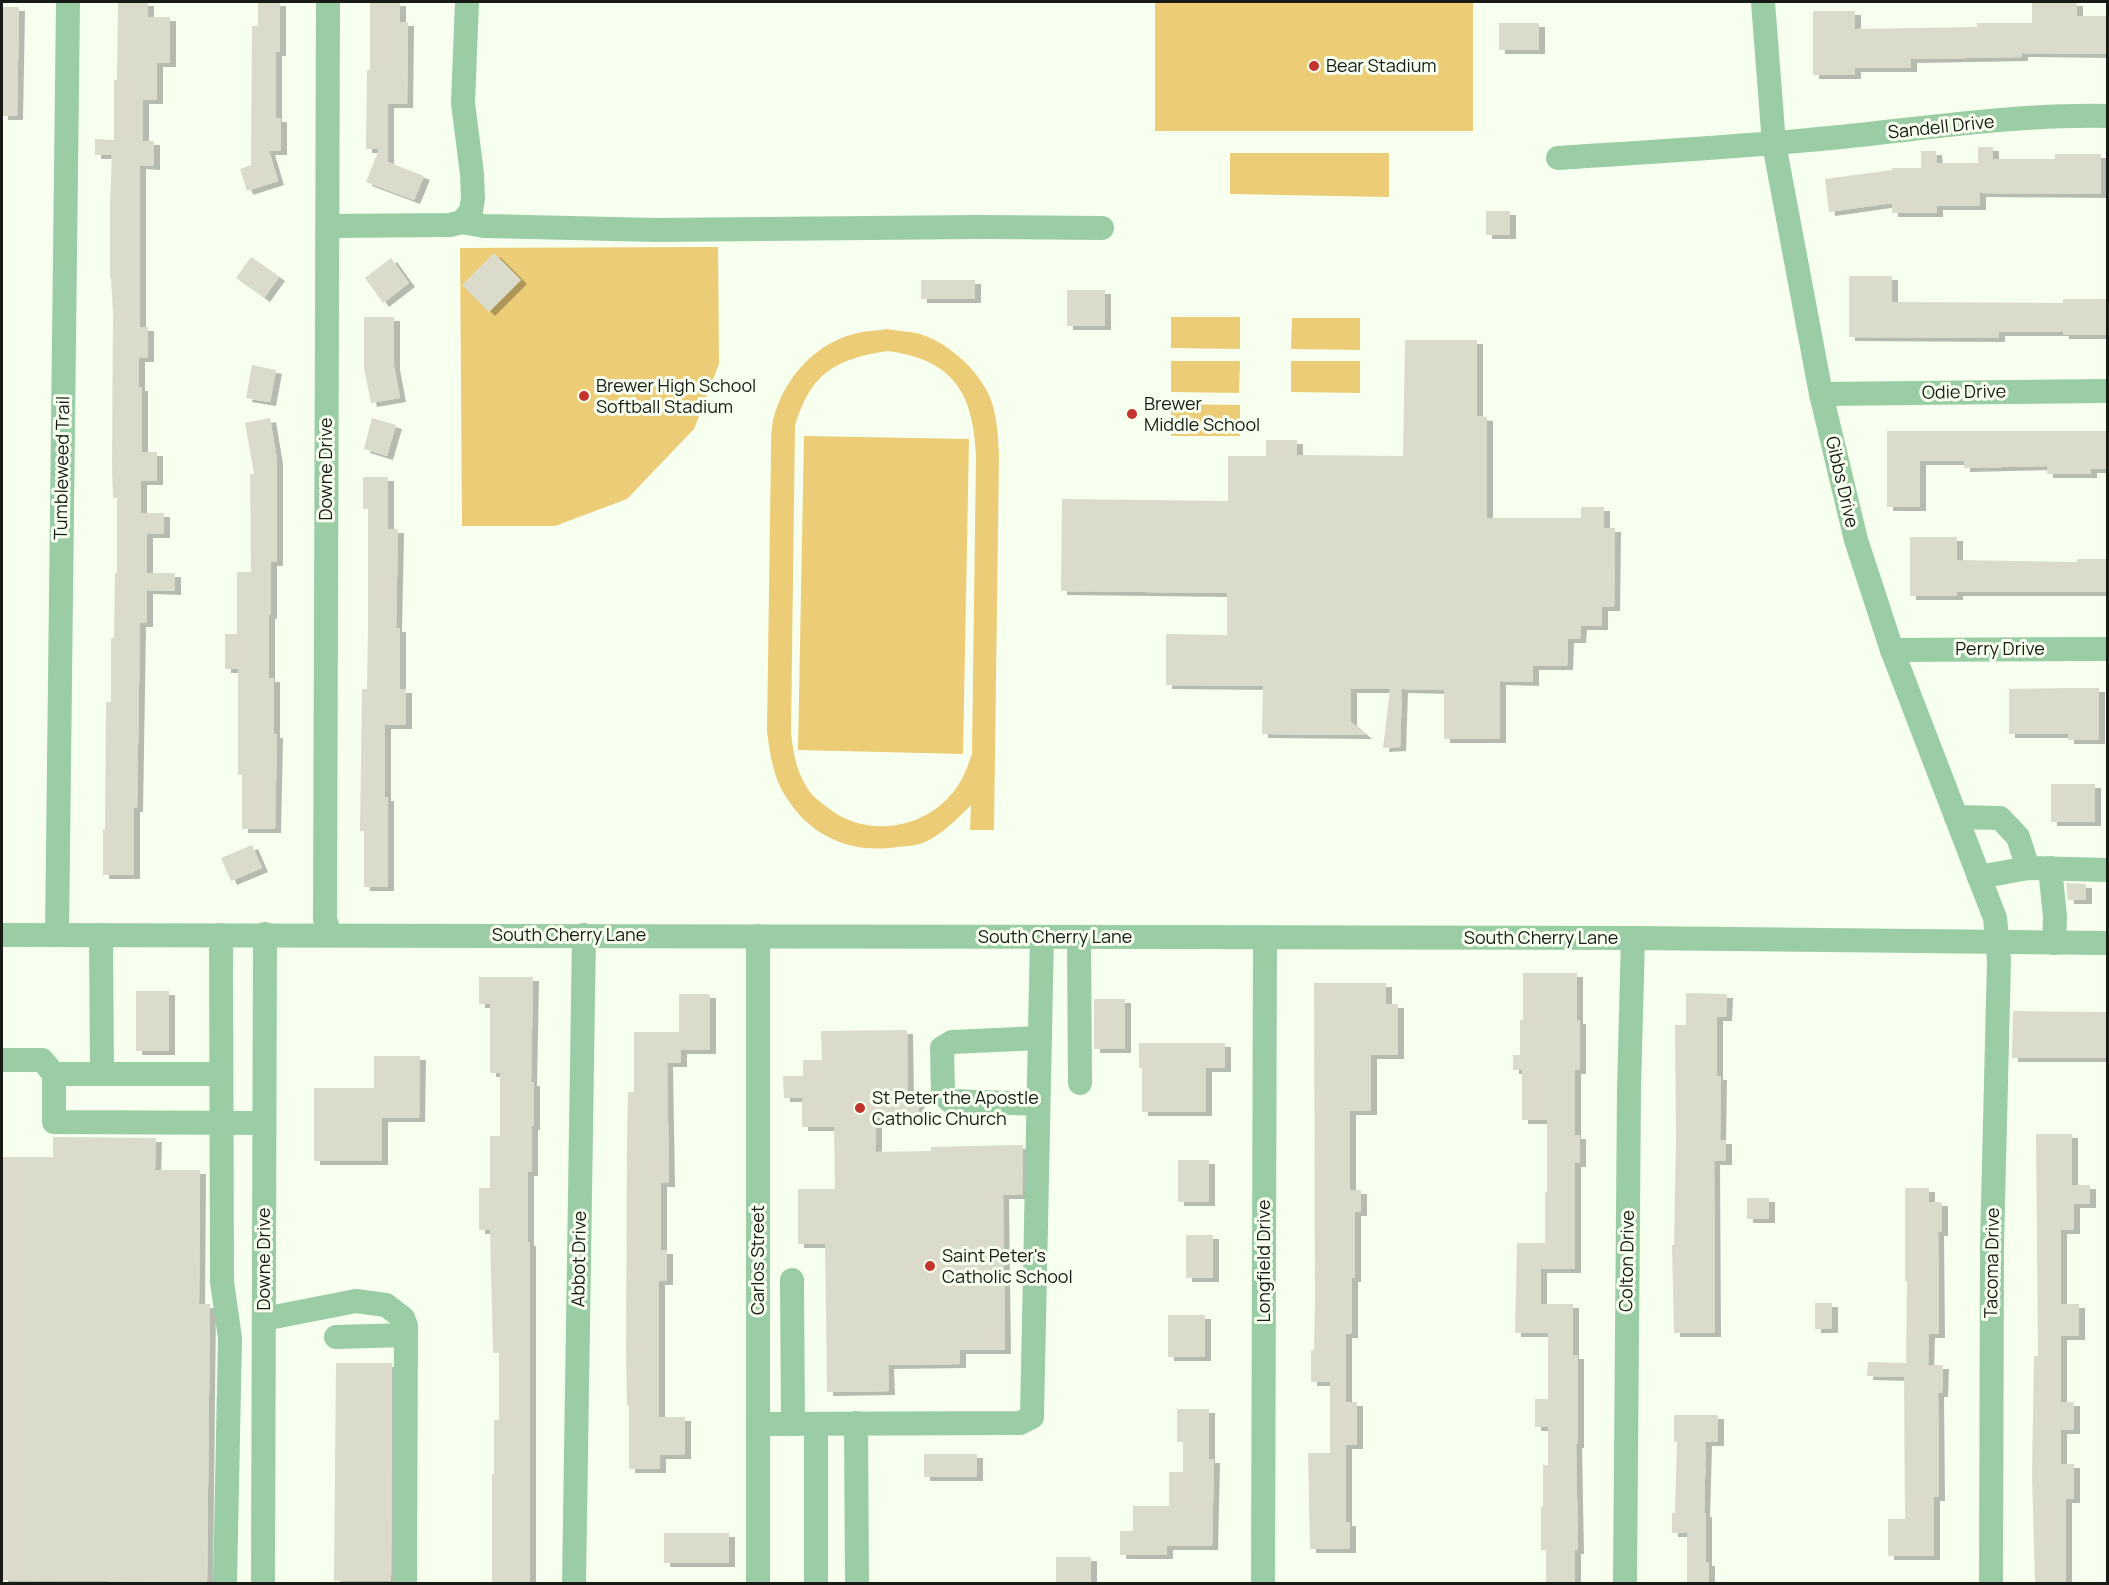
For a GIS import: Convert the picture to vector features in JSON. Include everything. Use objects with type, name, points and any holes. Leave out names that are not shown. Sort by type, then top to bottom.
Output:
[{"type":"street","name":"Tumbleweed Trail","points":[[57,935],[68,2]]},
{"type":"street","name":"Downe Drive","points":[[328,2],[325,919],[330,935]]},
{"type":"street","points":[[462,222],[471,211],[473,198],[463,103],[467,2]]},
{"type":"street","name":"Gibbs Drive","points":[[1763,2],[1774,144],[1821,394],[1856,540],[1892,650],[1995,918],[1998,943]]},
{"type":"street","name":"Sandell Drive","points":[[1558,158],[1774,144],[2003,120],[2108,116]]},
{"type":"street","points":[[328,226],[450,225],[462,222],[484,226],[655,230],[1102,228]]},
{"type":"street","name":"Odie Drive","points":[[1821,394],[2108,391]]},
{"type":"street","name":"Perry Drive","points":[[1892,650],[2108,649]]},
{"type":"street","points":[[1956,817],[2000,818],[2018,837],[2039,868],[2055,917],[2054,943]]},
{"type":"street","points":[[1979,877],[2039,868],[2108,870]]},
{"type":"street","name":"Downe Drive","points":[[263,1584],[265,934]]},
{"type":"street","name":"South Cherry Lane","points":[[2,935],[1632,938],[2108,943]]},
{"type":"street","points":[[101,935],[102,1074]]},
{"type":"street","points":[[221,935],[222,1282],[230,1338],[225,1584]]},
{"type":"street","name":"Abbot Drive","points":[[574,1584],[584,935]]},
{"type":"street","name":"Carlos Street","points":[[758,936],[758,1584]]},
{"type":"street","points":[[758,1424],[1020,1423],[1032,1417],[1042,937]]},
{"type":"street","points":[[1079,937],[1080,1083]]},
{"type":"street","name":"Longfield Drive","points":[[1263,1584],[1265,938]]},
{"type":"street","name":"Colton Drive","points":[[1624,1584],[1632,938]]},
{"type":"street","name":"Tacoma Drive","points":[[1991,1584],[1992,1244],[1998,943]]},
{"type":"street","points":[[1038,1104],[950,1101],[943,1094],[942,1048],[952,1042],[1040,1038]]},
{"type":"street","points":[[2,1059],[42,1060],[54,1074],[54,1122],[264,1123]]},
{"type":"street","points":[[54,1074],[221,1074]]},
{"type":"street","points":[[792,1280],[816,1584]]},
{"type":"street","points":[[264,1319],[356,1301],[386,1305],[403,1318],[406,1335],[405,1584]]},
{"type":"street","points":[[336,1337],[406,1335]]},
{"type":"street","points":[[856,1423],[857,1584]]},
{"type":"shaded area","name":"Bear Stadium","points":[[1155,2],[1473,2],[1473,131],[1155,131]]},
{"type":"shaded area","points":[[1230,153],[1389,153],[1389,197],[1230,194]]},
{"type":"shaded area","name":"Brewer High School Softball Stadium","points":[[718,247],[719,364],[694,429],[627,499],[555,526],[462,526],[460,248]]},
{"type":"shaded area","points":[[1171,317],[1240,317],[1240,349],[1171,348]]},
{"type":"shaded area","points":[[1292,318],[1360,318],[1360,350],[1291,349]]},
{"type":"shaded area","points":[[887,329],[920,334],[949,349],[975,373],[987,391],[993,406],[999,455],[994,830],[970,830],[971,805],[947,828],[927,841],[880,849],[848,845],[834,840],[807,823],[786,797],[778,781],[767,731],[773,420],[791,379],[811,357],[836,340],[850,335]],"holes":[[[888,351],[910,355],[944,371],[955,383],[964,397],[974,433],[976,455],[972,754],[960,783],[942,804],[912,821],[879,826],[846,819],[820,802],[807,788],[795,758],[791,732],[795,426],[801,408],[817,381],[840,364],[869,354]]]},
{"type":"shaded area","points":[[1171,361],[1240,361],[1239,393],[1171,392]]},
{"type":"shaded area","points":[[1291,361],[1360,361],[1360,393],[1291,392]]},
{"type":"shaded area","points":[[1171,404],[1240,405],[1240,436],[1171,436]]},
{"type":"shaded area","points":[[804,436],[969,439],[963,754],[798,750]]},
{"type":"building","points":[[118,2],[148,2],[148,17],[170,17],[170,63],[157,63],[157,100],[143,100],[143,141],[154,141],[154,166],[140,165],[140,327],[148,327],[148,358],[139,358],[139,387],[142,387],[142,452],[157,452],[157,481],[141,481],[141,513],[164,513],[164,534],[147,534],[147,573],[175,573],[175,591],[147,590],[147,623],[140,623],[134,875],[103,875],[106,702],[111,702],[111,638],[114,638],[115,573],[117,573],[117,498],[113,498],[112,466],[113,313],[110,278],[110,204],[112,155],[95,155],[95,139],[114,140]]},
{"type":"building","points":[[258,2],[280,2],[280,52],[276,52],[276,118],[281,118],[281,151],[269,151],[278,181],[247,191],[240,169],[251,165],[252,26],[258,26]]},
{"type":"building","points":[[370,2],[400,2],[400,22],[408,22],[407,104],[388,104],[388,162],[424,176],[414,200],[366,182],[379,149],[366,149],[367,70],[370,70]]},
{"type":"building","points":[[2032,2],[2077,2],[2077,16],[2108,16],[2108,54],[2022,53],[2022,57],[1911,59],[1911,68],[1855,68],[1855,75],[1813,75],[1813,11],[1855,11],[1855,29],[1977,27],[1977,23],[2032,23]]},
{"type":"building","points":[[2,7],[19,7],[17,116],[2,116]]},
{"type":"building","points":[[1499,23],[1539,23],[1539,50],[1499,50]]},
{"type":"building","points":[[1978,147],[1993,147],[1993,159],[2055,159],[2055,154],[2101,154],[2101,194],[1980,193],[1980,206],[1937,206],[1937,213],[1892,213],[1892,203],[1829,212],[1825,179],[1892,170],[1892,168],[1921,168],[1921,151],[1936,151],[1937,163],[1978,163]]},
{"type":"building","points":[[1486,211],[1510,211],[1510,235],[1486,235]]},
{"type":"building","points":[[494,253],[521,280],[489,312],[462,285]]},
{"type":"building","points":[[251,257],[279,277],[264,298],[236,278]]},
{"type":"building","points":[[391,258],[409,283],[383,303],[365,278]]},
{"type":"building","points":[[1849,276],[1892,276],[1892,302],[2063,303],[2063,299],[2108,299],[2108,335],[1999,332],[1999,338],[1849,337]]},
{"type":"building","points":[[921,280],[975,280],[975,299],[921,299]]},
{"type":"building","points":[[1067,290],[1105,290],[1105,326],[1067,326]]},
{"type":"building","points":[[364,317],[394,317],[394,366],[400,398],[371,403],[364,368]]},
{"type":"building","points":[[1405,340],[1477,340],[1477,416],[1487,417],[1487,518],[1581,518],[1581,507],[1604,507],[1604,528],[1615,528],[1614,607],[1602,607],[1602,626],[1581,626],[1580,639],[1568,639],[1567,666],[1533,666],[1533,682],[1500,681],[1500,739],[1444,739],[1444,690],[1402,689],[1400,747],[1383,748],[1390,689],[1351,689],[1351,722],[1366,735],[1262,734],[1263,686],[1166,685],[1166,634],[1227,635],[1227,593],[1061,591],[1062,499],[1228,501],[1228,456],[1266,456],[1266,440],[1297,440],[1297,455],[1403,456]]},
{"type":"building","points":[[252,365],[276,370],[270,402],[246,398]]},
{"type":"building","points":[[270,418],[277,460],[277,562],[271,562],[271,615],[269,615],[269,678],[274,678],[274,734],[277,734],[275,829],[242,829],[242,775],[238,775],[238,669],[225,669],[225,634],[237,634],[237,572],[251,572],[250,474],[254,474],[245,423]]},
{"type":"building","points":[[372,418],[396,425],[387,456],[364,449]]},
{"type":"building","points":[[1887,431],[2108,431],[2108,469],[2091,469],[2091,474],[2047,474],[2047,466],[1964,468],[1964,461],[1920,461],[1920,507],[1887,507]]},
{"type":"building","points":[[363,477],[388,477],[388,529],[398,529],[396,628],[400,628],[400,689],[406,689],[406,725],[385,725],[388,887],[364,887],[364,831],[360,831],[362,689],[367,689],[368,628],[368,509],[363,509]]},
{"type":"building","points":[[1910,537],[1957,537],[1957,560],[2077,562],[2077,559],[2108,559],[2108,592],[1957,592],[1957,596],[1910,596]]},
{"type":"building","points":[[2099,688],[2099,740],[2068,740],[2068,734],[2009,734],[2009,689]]},
{"type":"building","points":[[2051,784],[2095,784],[2095,822],[2051,822]]},
{"type":"building","points":[[252,845],[262,868],[231,881],[221,858]]},
{"type":"building","points":[[2066,883],[2086,884],[2086,900],[2068,900]]},
{"type":"building","points":[[1523,973],[1577,973],[1580,1070],[1575,1070],[1575,1135],[1580,1135],[1580,1163],[1575,1163],[1575,1269],[1541,1269],[1541,1304],[1573,1304],[1573,1355],[1578,1355],[1578,1444],[1576,1444],[1578,1550],[1575,1550],[1575,1584],[1546,1584],[1546,1550],[1541,1550],[1543,1465],[1548,1465],[1548,1427],[1535,1427],[1535,1399],[1548,1399],[1548,1333],[1515,1333],[1517,1243],[1545,1243],[1545,1192],[1547,1192],[1547,1120],[1522,1120],[1522,1070],[1513,1070],[1513,1055],[1520,1055]]},
{"type":"building","points":[[479,977],[533,977],[531,1082],[534,1082],[534,1126],[532,1126],[532,1172],[528,1172],[530,1584],[492,1584],[492,1474],[494,1474],[494,1420],[499,1420],[499,1353],[493,1353],[490,1230],[479,1230],[479,1188],[490,1188],[490,1136],[500,1136],[500,1073],[490,1073],[490,1004],[479,1004]]},
{"type":"building","points":[[1314,983],[1386,983],[1386,1004],[1398,1004],[1398,1055],[1371,1055],[1371,1111],[1350,1111],[1350,1190],[1361,1190],[1361,1212],[1355,1212],[1352,1334],[1346,1334],[1346,1402],[1357,1402],[1357,1445],[1346,1445],[1346,1522],[1350,1522],[1350,1549],[1310,1549],[1308,1453],[1330,1453],[1330,1382],[1311,1382],[1315,1301]]},
{"type":"building","points":[[136,991],[169,991],[169,1051],[136,1051]]},
{"type":"building","points":[[1686,993],[1727,994],[1726,1017],[1717,1017],[1717,1076],[1721,1076],[1720,1140],[1726,1140],[1726,1161],[1714,1161],[1715,1333],[1674,1333],[1672,1245],[1674,1245],[1676,1140],[1675,1025],[1686,1025]]},
{"type":"building","points":[[679,994],[710,994],[710,1050],[681,1050],[681,1063],[667,1063],[669,1183],[661,1183],[661,1250],[667,1250],[667,1281],[659,1281],[659,1417],[685,1417],[685,1455],[660,1455],[660,1469],[629,1469],[626,1352],[627,1142],[628,1092],[634,1092],[634,1032],[679,1032]]},
{"type":"building","points":[[1094,999],[1125,999],[1125,1049],[1094,1049]]},
{"type":"building","points":[[2013,1011],[2108,1012],[2108,1058],[2012,1058]]},
{"type":"building","points":[[907,1030],[908,1092],[918,1092],[919,1117],[876,1118],[876,1152],[931,1151],[931,1147],[1023,1145],[1022,1195],[1003,1195],[1005,1350],[960,1350],[960,1364],[888,1365],[889,1391],[827,1392],[825,1244],[798,1244],[798,1189],[835,1189],[834,1127],[802,1127],[802,1098],[784,1098],[783,1076],[803,1076],[803,1060],[822,1060],[821,1031]]},
{"type":"building","points":[[1139,1043],[1225,1043],[1225,1068],[1206,1068],[1206,1112],[1142,1112],[1142,1068],[1139,1068]]},
{"type":"building","points":[[374,1056],[420,1056],[419,1118],[382,1118],[382,1161],[314,1161],[314,1088],[374,1088]]},
{"type":"building","points":[[2036,1134],[2072,1134],[2072,1185],[2090,1185],[2090,1204],[2074,1204],[2074,1230],[2061,1230],[2061,1304],[2079,1304],[2079,1336],[2061,1336],[2061,1402],[2074,1402],[2074,1430],[2061,1430],[2061,1464],[2074,1464],[2074,1499],[2066,1499],[2066,1584],[2035,1584],[2032,1473],[2034,1356],[2038,1356]]},
{"type":"building","points":[[53,1137],[156,1138],[155,1170],[200,1170],[199,1304],[210,1304],[207,1582],[2,1580],[2,1157],[53,1157]]},
{"type":"building","points":[[1178,1160],[1209,1160],[1209,1202],[1178,1202]]},
{"type":"building","points":[[1905,1188],[1929,1188],[1929,1202],[1942,1202],[1942,1232],[1938,1232],[1939,1334],[1929,1334],[1928,1365],[1943,1365],[1942,1393],[1938,1393],[1939,1497],[1934,1497],[1934,1556],[1888,1556],[1888,1519],[1905,1519],[1904,1377],[1867,1376],[1868,1362],[1906,1363]]},
{"type":"building","points":[[1747,1198],[1769,1198],[1769,1219],[1747,1219]]},
{"type":"building","points":[[1186,1235],[1213,1235],[1213,1278],[1186,1278]]},
{"type":"building","points":[[1815,1303],[1832,1303],[1832,1329],[1815,1329]]},
{"type":"building","points":[[1168,1315],[1205,1315],[1205,1357],[1168,1357]]},
{"type":"building","points":[[336,1363],[392,1363],[391,1581],[334,1581]]},
{"type":"building","points":[[1177,1409],[1209,1409],[1209,1459],[1214,1459],[1212,1546],[1167,1546],[1167,1555],[1120,1555],[1120,1531],[1133,1531],[1133,1506],[1169,1506],[1169,1472],[1183,1472],[1183,1442],[1177,1442]]},
{"type":"building","points":[[1674,1415],[1718,1415],[1718,1442],[1706,1442],[1704,1513],[1706,1513],[1706,1562],[1709,1562],[1709,1584],[1687,1584],[1687,1533],[1672,1533],[1672,1513],[1675,1513],[1677,1442],[1674,1442]]},
{"type":"building","points":[[924,1454],[977,1454],[977,1477],[924,1477]]},
{"type":"building","points":[[664,1533],[729,1533],[729,1563],[664,1563]]},
{"type":"building","points":[[1056,1557],[1091,1557],[1091,1584],[1056,1584]]},
{"type":"place","name":"Bear Stadium","points":[[1314,66]]},
{"type":"place","name":"Brewer High School Softball Stadium","points":[[584,396]]},
{"type":"place","name":"Brewer Middle School","points":[[1132,414]]},
{"type":"place","name":"St Peter the Apostle Catholic Church","points":[[860,1108]]},
{"type":"place","name":"Saint Peter's Catholic School","points":[[930,1266]]}]
